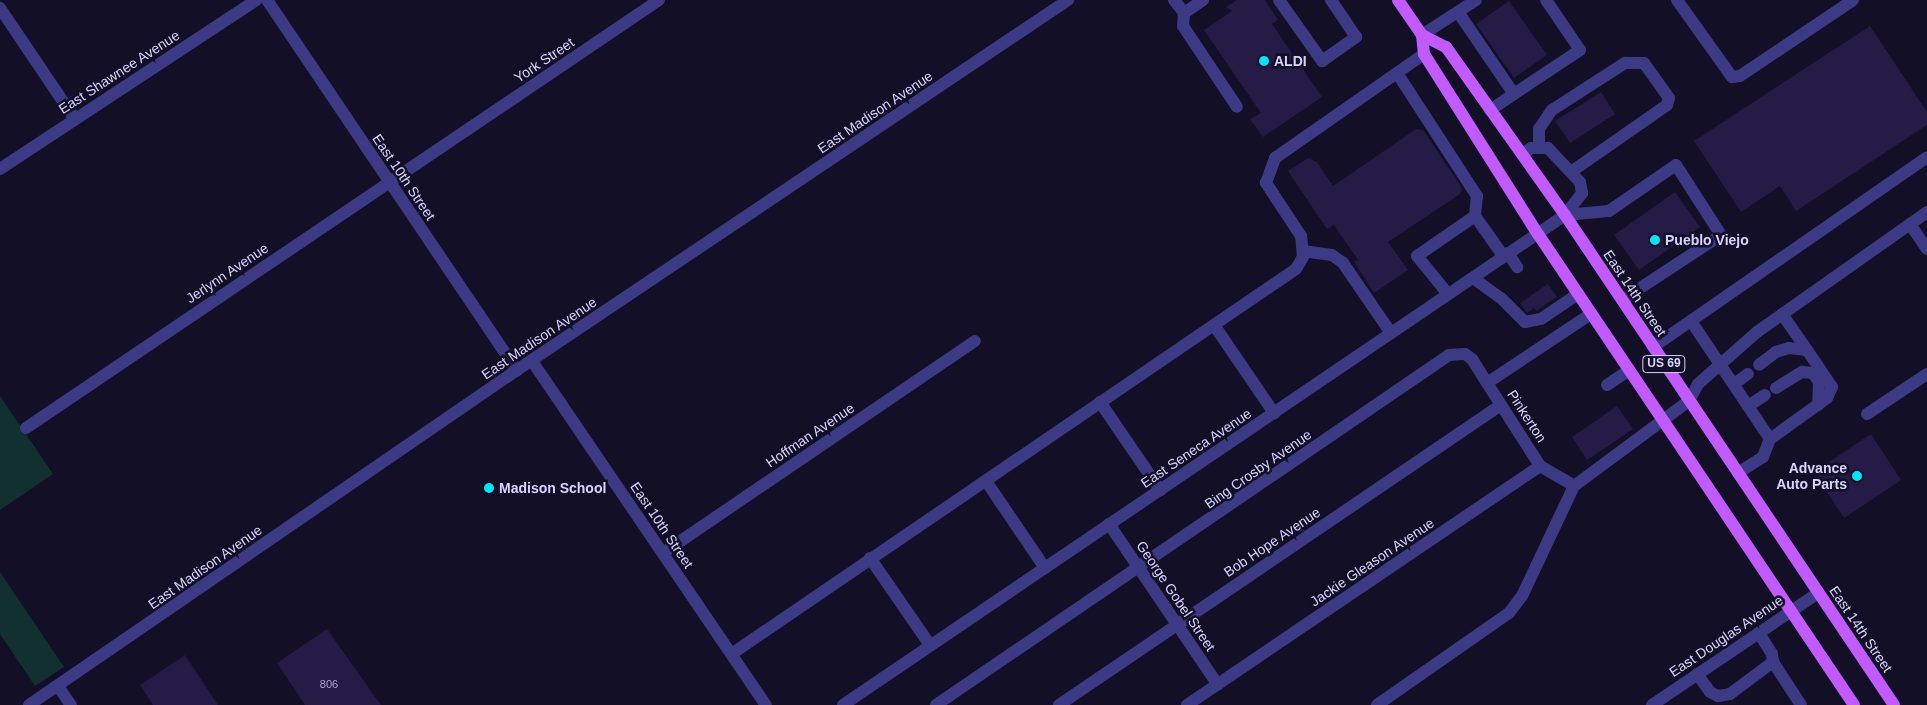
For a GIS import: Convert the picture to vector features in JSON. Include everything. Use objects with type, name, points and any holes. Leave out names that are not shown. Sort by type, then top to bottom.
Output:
[{"type":"main road","name":"East 14th Street","points":[[1398,0],[1422,35],[1424,54],[1538,234],[1854,705]]},
{"type":"main road","name":"East 14th Street","points":[[1422,35],[1446,47],[1565,215],[1894,705]]},
{"type":"street","name":"East Shawnee Avenue","points":[[0,169],[256,0]]},
{"type":"street","name":"East 10th Street","points":[[266,0],[517,370]]},
{"type":"street","name":"York Street","points":[[446,145],[659,0]]},
{"type":"street","name":"East Madison Avenue","points":[[29,705],[517,370],[1068,0]]},
{"type":"street","points":[[1174,0],[1184,13],[1183,26],[1237,106]]},
{"type":"street","points":[[1184,13],[1203,0]]},
{"type":"street","points":[[1279,0],[1322,61],[1356,37],[1331,0]]},
{"type":"street","points":[[1422,35],[1476,0]]},
{"type":"street","points":[[1490,110],[1580,50],[1546,0]]},
{"type":"street","points":[[1677,0],[1732,77],[1740,76],[1853,0]]},
{"type":"street","points":[[0,8],[75,119]]},
{"type":"street","points":[[1458,12],[1514,94]]},
{"type":"street","points":[[733,653],[1296,269],[1303,251],[1301,236],[1266,182],[1275,158],[1424,54]]},
{"type":"street","points":[[1539,146],[1539,129],[1552,110],[1625,63],[1644,63],[1669,98],[1667,105],[1570,172]]},
{"type":"street","points":[[1397,73],[1477,196],[1475,216],[1517,267]]},
{"type":"street","name":"Jerlynn Avenue","points":[[26,428],[446,145]]},
{"type":"street","points":[[1522,155],[1539,146],[1548,148],[1580,182],[1582,193],[1565,215]]},
{"type":"street","points":[[1653,347],[1927,157]]},
{"type":"street","points":[[1565,215],[1609,211],[1676,165],[1721,235],[1622,300]]},
{"type":"street","points":[[1377,705],[1509,613],[1522,596],[1574,486],[1690,401],[1698,384],[1782,314],[1927,212]]},
{"type":"street","name":"East Seneca Avenue","points":[[843,705],[1565,215]]},
{"type":"street","points":[[1448,294],[1417,256],[1475,216]]},
{"type":"street","points":[[1910,224],[1927,249]]},
{"type":"street","points":[[1303,251],[1332,255],[1343,263],[1391,333]]},
{"type":"street","points":[[1473,278],[1499,290],[1518,318],[1533,322],[1578,294]]},
{"type":"street","points":[[1488,383],[1591,314]]},
{"type":"street","points":[[1738,473],[1763,457],[1770,439],[1827,398],[1832,387],[1814,357],[1806,350],[1782,314]]},
{"type":"street","points":[[1691,321],[1770,439]]},
{"type":"street","points":[[1214,325],[1274,412]]},
{"type":"street","name":"Hoffman Avenue","points":[[663,553],[974,341]]},
{"type":"street","points":[[1759,365],[1783,350],[1806,350]]},
{"type":"street","name":"Bing Crosby Avenue","points":[[936,705],[1140,568],[1449,355],[1465,354],[1472,360],[1488,383]]},
{"type":"street","name":"East 10th Street","points":[[532,361],[733,653],[766,705]]},
{"type":"street","points":[[1607,385],[1629,370]]},
{"type":"street","points":[[1776,388],[1802,372],[1813,373],[1820,382],[1818,405]]},
{"type":"street","points":[[1734,384],[1748,374]]},
{"type":"street","points":[[1867,414],[1927,374]]},
{"type":"street","name":"Pinkerton","points":[[1488,383],[1540,466]]},
{"type":"street","points":[[1748,406],[1764,395]]},
{"type":"street","points":[[1100,402],[1160,490]]},
{"type":"street","name":"Bob Hope Avenue","points":[[1059,705],[1501,404]]},
{"type":"street","points":[[1540,466],[1574,486]]},
{"type":"street","name":"Jackie Gleason Avenue","points":[[1187,705],[1540,466]]},
{"type":"street","points":[[986,480],[1045,568]]},
{"type":"street","name":"George Gobel Street","points":[[1109,524],[1218,685]]},
{"type":"street","points":[[870,558],[930,645]]},
{"type":"street","name":"East Douglas Avenue","points":[[1652,705],[1818,593]]},
{"type":"street","points":[[1759,632],[1772,654],[1773,662],[1801,705]]},
{"type":"street","points":[[1697,674],[1710,692],[1718,696],[1730,694],[1773,662]]},
{"type":"street","points":[[58,686],[71,705]]},
{"type":"green space","points":[[0,396],[53,474],[0,510]]},
{"type":"green space","points":[[0,572],[64,667],[35,686],[0,634]]},
{"type":"building","points":[[1237,0],[1265,0],[1278,20],[1272,24],[1322,97],[1263,137],[1250,119],[1261,113],[1204,30],[1232,11],[1226,7]]},
{"type":"building","points":[[1509,1],[1547,55],[1514,78],[1476,24]]},
{"type":"building","points":[[1870,26],[1927,112],[1927,125],[1796,211],[1780,186],[1741,212],[1694,141]]},
{"type":"building","points":[[1601,92],[1615,114],[1570,143],[1555,121]]},
{"type":"building","points":[[1416,129],[1423,130],[1462,188],[1460,194],[1388,242],[1408,270],[1374,293],[1354,262],[1358,260],[1334,225],[1327,229],[1288,171],[1308,158],[1317,162],[1333,186]]},
{"type":"building","points":[[1675,192],[1700,227],[1639,270],[1614,235]]},
{"type":"building","points":[[1548,284],[1557,297],[1536,311],[1534,308],[1527,313],[1520,303]]},
{"type":"building","points":[[1617,406],[1633,429],[1587,460],[1572,437]]},
{"type":"building","name":"Advance Auto Parts","points":[[1871,434],[1901,480],[1844,518],[1814,472]]},
{"type":"building","points":[[327,629],[381,705],[305,705],[277,663]]},
{"type":"building","points":[[185,655],[218,705],[153,705],[140,685]]},
{"type":"place","name":"ALDI","points":[[1264,61]]},
{"type":"place","name":"Pueblo Viejo","points":[[1655,240]]},
{"type":"place","name":"Advance Auto Parts","points":[[1857,476]]},
{"type":"place","name":"Madison School","points":[[489,488]]}]
